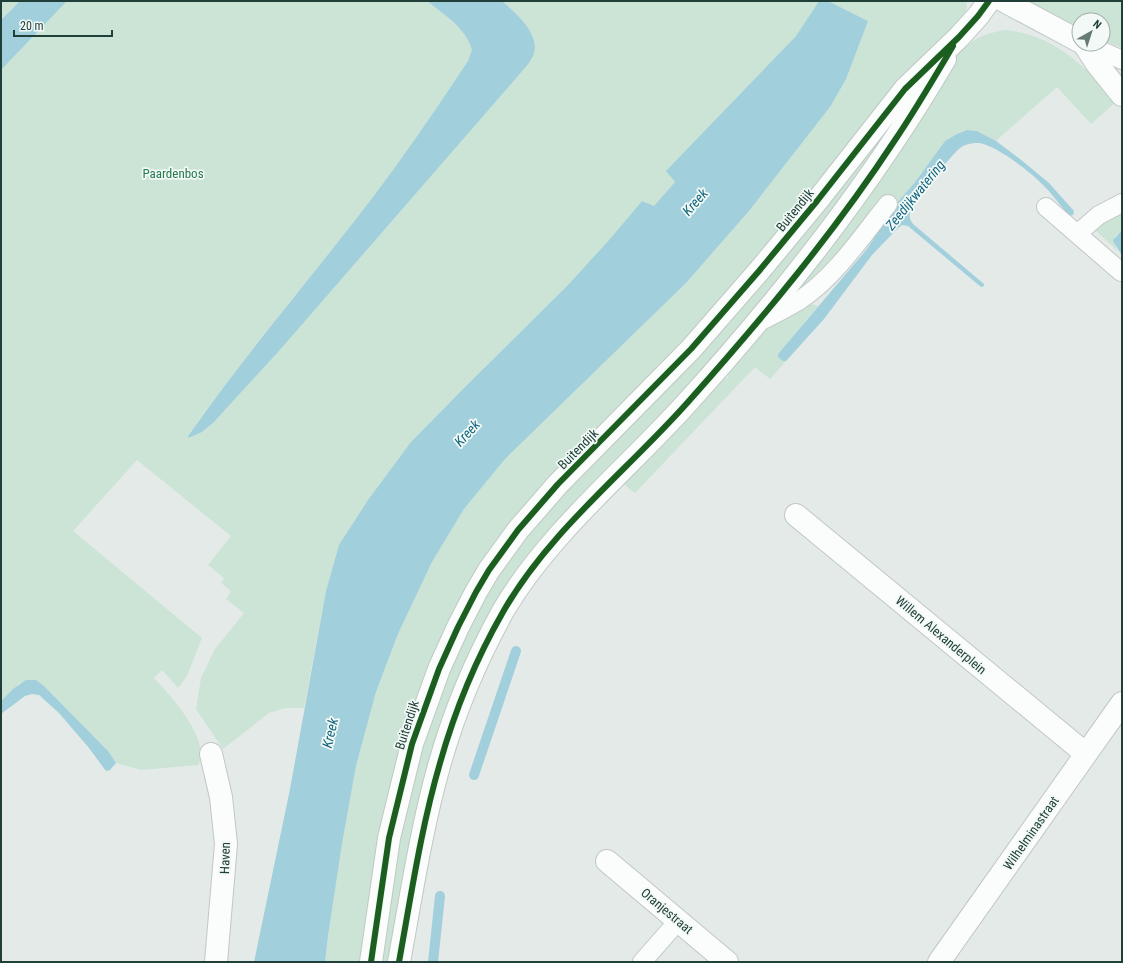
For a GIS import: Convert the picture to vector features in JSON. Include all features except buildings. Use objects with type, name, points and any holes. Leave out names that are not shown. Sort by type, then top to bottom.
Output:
[{"type":"street","name":"Buitendijk","points":[[371,962],[389,838],[412,744],[439,669],[458,627],[489,570],[504,548],[537,507],[691,348],[759,271],[905,89],[959,37],[978,16],[988,1]]},
{"type":"street","points":[[1004,1],[1071,37]]},
{"type":"street","name":"Buitendijk","points":[[399,962],[425,826],[440,764],[460,701],[495,627],[515,592],[542,557],[600,493],[686,404],[755,324],[805,262],[858,194],[908,120],[959,37]]},
{"type":"street","points":[[1089,52],[1096,64],[1122,95]]},
{"type":"street","name":"Willem Alexanderplein","points":[[796,515],[1086,754]]},
{"type":"street","name":"Wilhelminastraat","points":[[939,962],[1122,703]]},
{"type":"street","name":"Haven","points":[[211,754],[221,797],[226,844],[216,962]]},
{"type":"street","name":"Oranjestraat","points":[[607,861],[679,920],[727,962]]},
{"type":"lane","points":[[1104,52],[1122,60]]},
{"type":"lane","points":[[1077,234],[1099,215],[1122,203]]},
{"type":"lane","name":"Buitendijk","points":[[755,324],[790,306],[814,290],[849,254],[888,204]]},
{"type":"lane","points":[[1046,207],[1121,272]]},
{"type":"lane","points":[[642,962],[679,920]]},
{"type":"green space","points":[[1,1],[20,1],[1,20]]},
{"type":"green space","name":"Paardenbos","points":[[67,1],[427,1],[460,30],[470,43],[472,49],[468,61],[393,170],[227,383],[189,434],[188,436],[190,438],[202,432],[214,422],[279,351],[532,58],[535,50],[534,42],[527,26],[502,1],[819,1],[796,36],[667,171],[675,182],[654,207],[642,201],[568,285],[411,442],[339,546],[326,591],[304,708],[285,708],[269,713],[223,749],[196,709],[201,678],[215,649],[244,613],[226,599],[231,591],[221,583],[224,578],[208,565],[231,536],[137,460],[73,531],[202,638],[187,676],[178,688],[162,670],[154,678],[179,706],[194,731],[199,743],[201,755],[198,765],[141,770],[116,763],[109,752],[44,686],[36,680],[20,683],[1,701],[1,70]]},
{"type":"green space","points":[[828,1],[966,1],[967,6],[966,14],[456,618],[363,962],[325,962],[342,844],[356,766],[376,692],[398,634],[432,562],[464,509],[505,459],[686,283],[749,211],[830,107],[868,21]]},
{"type":"green space","points":[[1026,1],[1122,1],[1122,48],[1111,43],[1111,12],[1071,12],[1071,24]]},
{"type":"green space","points":[[1005,30],[1039,38],[1068,54],[1105,89],[1116,102],[1091,124],[1057,87],[996,141],[977,131],[967,130],[945,141],[916,181],[896,204],[864,252],[853,238],[806,286],[781,301],[957,55],[978,38],[990,33]]},
{"type":"green space","points":[[926,74],[812,243],[497,609],[392,962],[377,962],[394,841],[440,684],[507,554]]},
{"type":"green space","points":[[1122,211],[1122,230],[1115,236],[1114,243],[1118,251],[1096,231],[1110,217]]},
{"type":"green space","points":[[811,304],[818,306],[778,354],[783,361],[786,361],[770,379],[755,367],[635,493],[621,482],[718,381],[729,377],[723,368],[776,319]]},
{"type":"water","points":[[20,1],[67,1],[1,70],[1,20]]},
{"type":"water","points":[[427,1],[502,1],[527,26],[534,42],[535,50],[532,58],[279,351],[214,422],[202,432],[189,438],[188,436],[230,379],[393,170],[468,61],[472,50],[465,35],[454,22]]},
{"type":"water","name":"Kreek","points":[[819,1],[828,1],[868,21],[846,79],[830,107],[749,211],[686,283],[505,459],[464,509],[432,562],[398,634],[376,692],[356,766],[342,844],[325,962],[254,962],[290,789],[326,591],[339,545],[368,500],[411,442],[568,285],[642,201],[654,206],[675,182],[666,171],[796,36]]},
{"type":"water","name":"Zeedijkwatering","points":[[967,130],[977,131],[996,141],[1020,159],[1049,183],[1074,211],[1073,215],[1069,216],[1051,193],[1038,180],[994,148],[978,143],[964,146],[949,159],[925,190],[910,213],[910,220],[984,284],[984,286],[981,287],[908,226],[902,225],[872,255],[824,319],[786,361],[783,361],[778,357],[778,354],[867,249],[896,204],[916,181],[945,141]]},
{"type":"water","points":[[1122,230],[1122,255],[1113,240]]},
{"type":"water","points":[[26,680],[36,680],[44,686],[109,752],[116,763],[110,770],[106,771],[89,748],[59,713],[39,695],[32,694],[25,696],[1,714],[1,701],[13,689]]},
{"type":"waterway","points":[[474,775],[516,651]]},
{"type":"waterway","points":[[433,962],[440,896]]},
{"type":"cycle path","points":[[371,962],[389,838],[412,744],[439,669],[458,627],[489,570],[518,530],[558,484],[691,349],[759,271],[817,201],[905,89],[959,37],[989,1]]},
{"type":"cycle path","points":[[399,962],[427,812],[440,763],[459,704],[475,666],[503,612],[522,583],[566,528],[688,402],[796,275],[872,175],[910,117],[953,46]]}]
